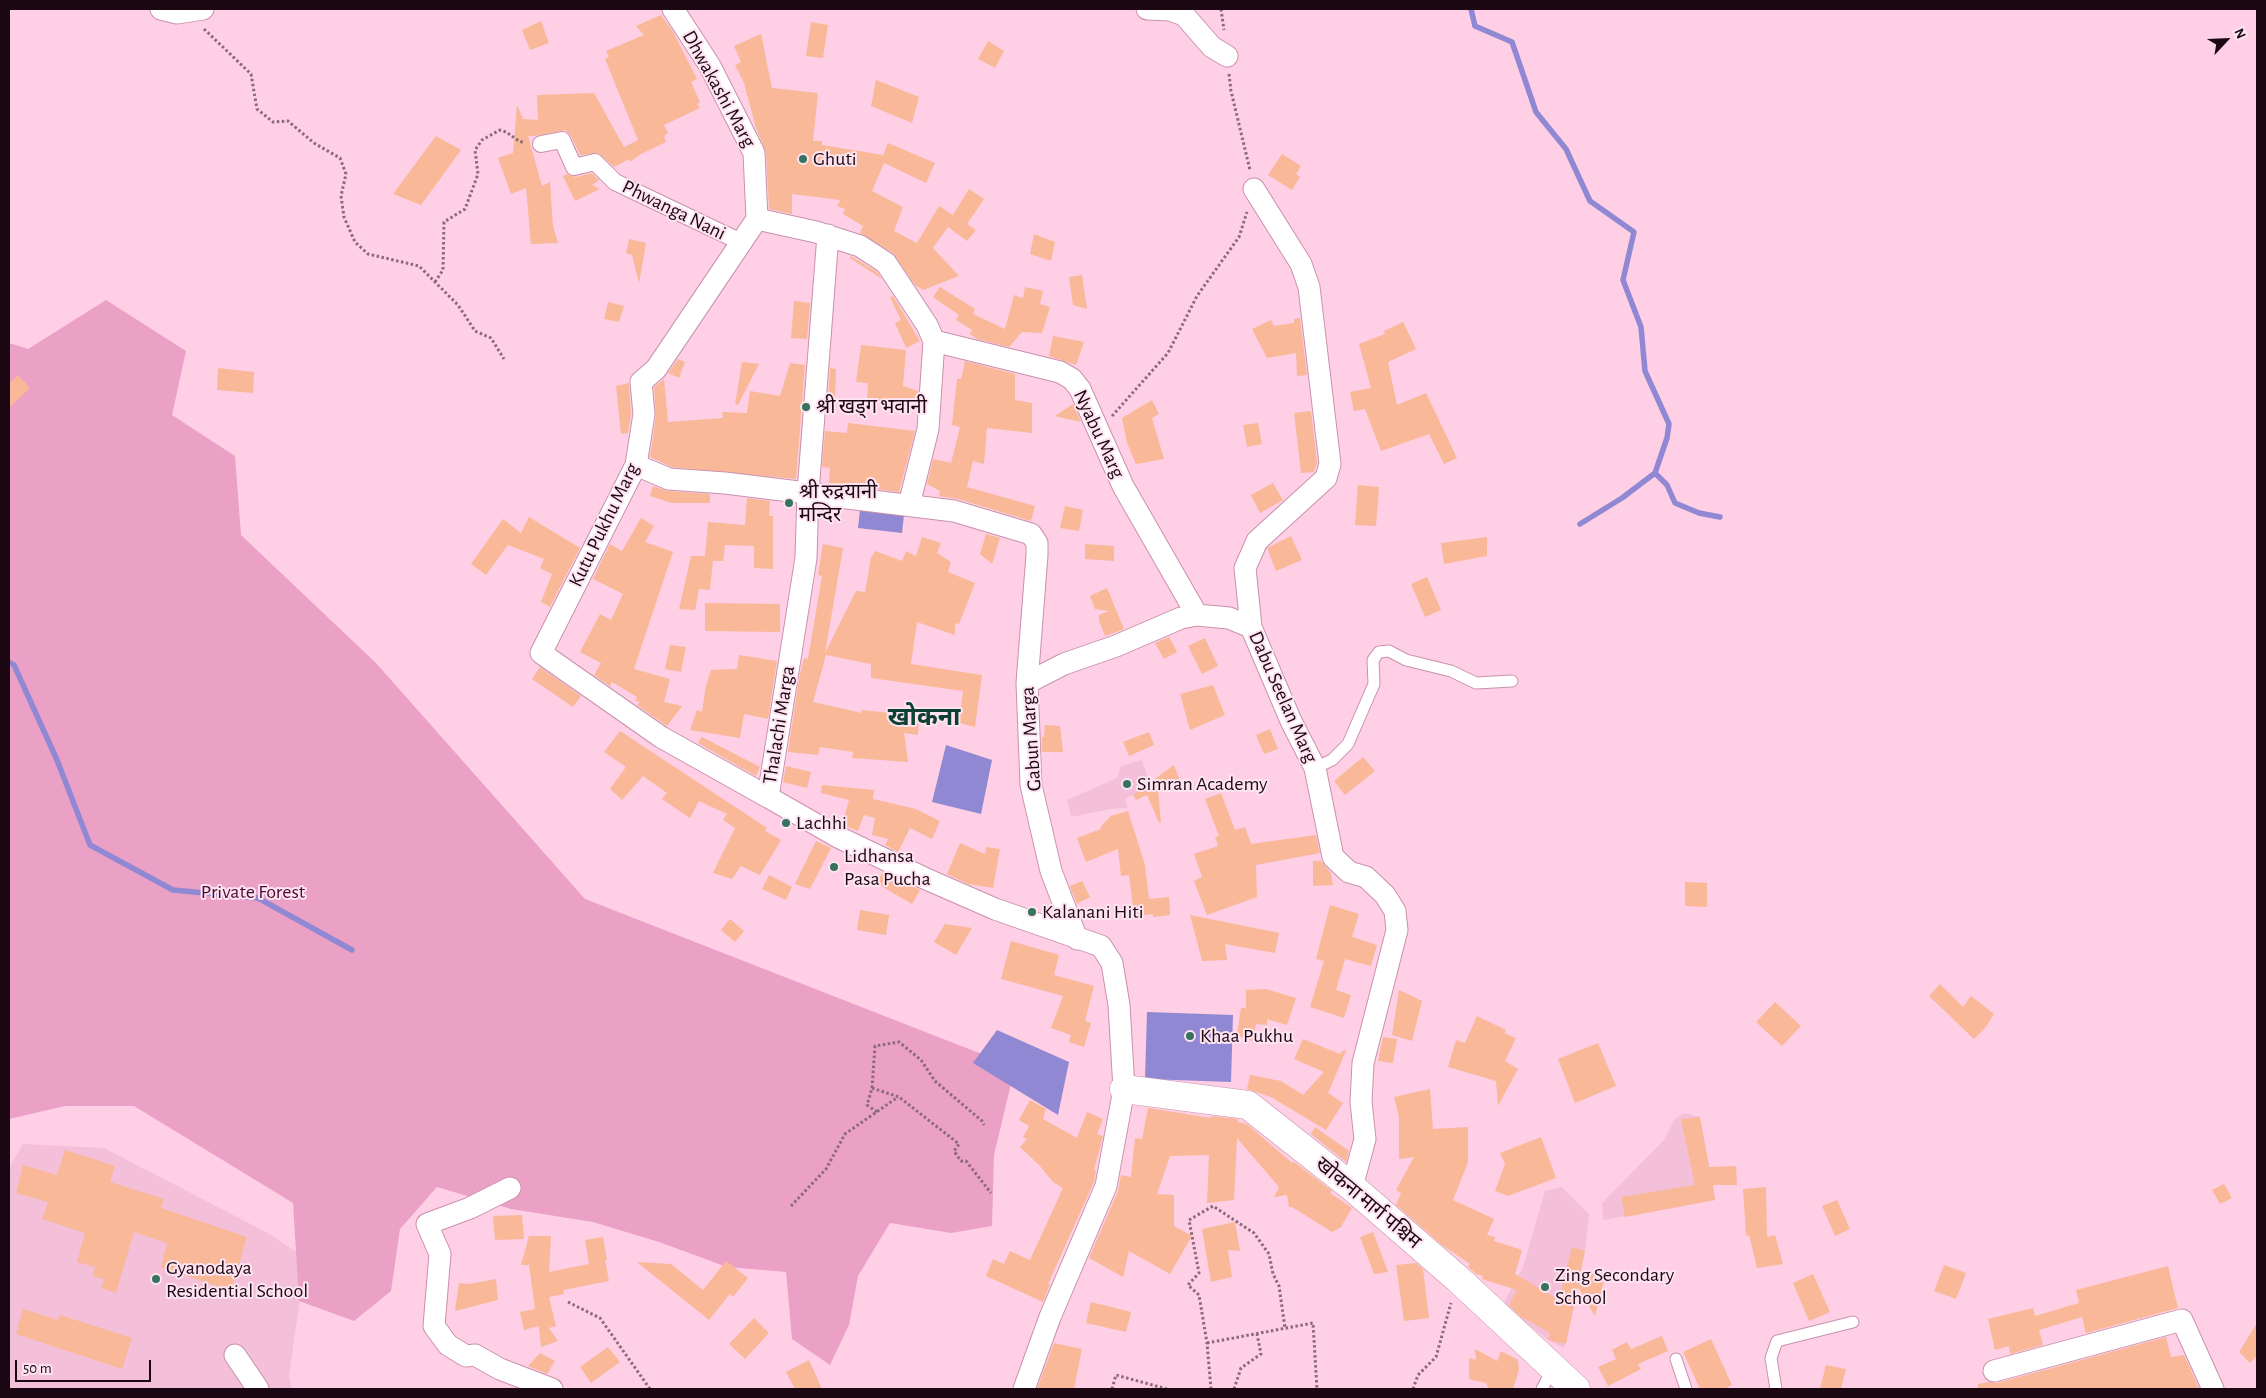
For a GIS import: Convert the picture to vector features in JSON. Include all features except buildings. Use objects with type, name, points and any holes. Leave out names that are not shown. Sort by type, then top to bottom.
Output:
[{"type":"street","points":[[161,9],[177,12],[198,10]]},
{"type":"street","name":"Dhwakashi Marg","points":[[673,9],[710,66],[754,154],[757,219]]},
{"type":"street","points":[[1147,9],[1170,10],[1184,15],[1212,47],[1227,56]]},
{"type":"street","name":"Phwanga Nani","points":[[541,144],[562,140],[574,167],[595,162],[615,182],[741,242]]},
{"type":"street","name":"Dabu Seelan Marg","points":[[1254,189],[1301,264],[1309,287],[1330,464],[1326,478],[1257,541],[1245,568],[1250,627],[1291,721],[1314,768],[1333,857],[1349,872],[1366,877],[1385,895],[1395,911],[1397,930],[1363,1063],[1361,1102],[1365,1139],[1352,1187]]},
{"type":"street","points":[[636,465],[669,479],[808,492],[909,505],[928,429],[934,341],[927,324],[886,263],[860,246],[828,236],[757,219]]},
{"type":"street","name":"Kutu Pukhu Marg","points":[[757,219],[656,369],[641,382],[644,414],[636,465],[541,653],[661,737],[768,797]]},
{"type":"street","name":"Thalachi Marga","points":[[828,236],[808,492],[806,558],[768,797],[838,837],[924,878],[995,909],[1101,946],[1112,963],[1119,1004],[1124,1089],[1106,1186],[1050,1317],[1024,1389]]},
{"type":"street","name":"Nyabu Marg","points":[[934,341],[1060,372],[1072,379],[1080,389],[1123,486],[1197,615]]},
{"type":"street","name":"Gabun Marga","points":[[909,505],[954,510],[1031,534],[1037,543],[1038,555],[1027,683],[1031,785],[1051,871],[1077,939]]},
{"type":"street","points":[[1027,683],[1064,664],[1116,646],[1181,618],[1197,615],[1229,618],[1250,627]]},
{"type":"street","name":"खोकना मार्ग पश्चिम","points":[[1124,1089],[1248,1105],[1352,1187],[1458,1279],[1548,1379],[1576,1389]]},
{"type":"street","points":[[510,1188],[470,1208],[426,1224],[440,1254],[434,1326],[448,1345],[466,1356],[475,1355],[500,1369],[552,1389]]},
{"type":"street","points":[[1994,1371],[2182,1320],[2213,1389]]},
{"type":"street","points":[[235,1355],[258,1389]]},
{"type":"lane","points":[[1314,768],[1332,760],[1348,744],[1374,684],[1373,660],[1379,652],[1389,651],[1406,660],[1451,671],[1476,683],[1512,681]]},
{"type":"lane","points":[[1776,1389],[1771,1358],[1777,1341],[1853,1322]]},
{"type":"lane","points":[[1676,1359],[1686,1389]]},
{"type":"path","points":[[1098,432],[1168,353],[1197,296],[1239,237],[1254,189],[1230,91],[1221,9]]},
{"type":"path","points":[[198,10],[201,26],[251,74],[257,110],[273,122],[288,121],[314,143],[340,158],[346,174],[341,196],[344,218],[355,242],[368,254],[419,266],[458,305],[475,331],[490,338],[504,359]]},
{"type":"path","points":[[435,282],[443,270],[444,222],[465,209],[478,174],[475,150],[482,140],[500,130],[506,131],[516,140],[523,143],[541,144]]},
{"type":"path","points":[[877,1112],[868,1105],[872,1088],[875,1046],[899,1042],[921,1060],[935,1081],[982,1121],[984,1125]]},
{"type":"path","points":[[872,1088],[899,1097],[959,1144],[954,1151],[961,1161],[966,1161],[991,1193]]},
{"type":"path","points":[[791,1206],[826,1169],[845,1134],[899,1097]]},
{"type":"path","points":[[1211,1389],[1207,1343],[1199,1295],[1188,1285],[1199,1272],[1189,1220],[1213,1206],[1254,1233],[1269,1254],[1273,1274],[1279,1286],[1285,1328]]},
{"type":"path","points":[[1414,1389],[1418,1375],[1436,1358],[1458,1279]]},
{"type":"path","points":[[568,1302],[600,1318],[650,1389]]},
{"type":"path","points":[[1207,1343],[1313,1323],[1316,1389]]},
{"type":"path","points":[[1234,1389],[1241,1368],[1260,1354],[1257,1334]]},
{"type":"path","points":[[1112,1389],[1116,1375],[1167,1389]]},
{"type":"shaded area","points":[[861,501],[905,506],[902,533],[858,528]]},
{"type":"shaded area","points":[[946,745],[992,760],[981,814],[932,802]]},
{"type":"shaded area","name":"Simran Academy","points":[[1142,760],[1152,790],[1128,797],[1125,800],[1128,808],[1110,809],[1071,817],[1067,800],[1117,778],[1121,766]]},
{"type":"shaded area","points":[[1147,1012],[1233,1015],[1231,1082],[1145,1079]]},
{"type":"shaded area","points":[[997,1030],[1069,1062],[1058,1115],[973,1063]]},
{"type":"shaded area","points":[[1684,1113],[1700,1117],[1715,1200],[1603,1220],[1602,1203],[1664,1140],[1674,1120]]},
{"type":"shaded area","name":"Gyanodaya Residential School","points":[[23,1144],[104,1148],[266,1232],[306,1258],[289,1375],[292,1389],[9,1389],[9,1168]]},
{"type":"shaded area","name":"Zing Secondary School","points":[[1562,1187],[1589,1214],[1585,1251],[1564,1348],[1548,1340],[1507,1308],[1501,1308],[1523,1267],[1545,1191]]},
{"type":"green space","name":"Private Forest","points":[[106,300],[186,351],[172,415],[235,456],[241,535],[376,663],[585,899],[1015,1067],[994,1155],[992,1226],[951,1233],[890,1223],[858,1276],[849,1325],[830,1365],[792,1339],[786,1272],[727,1267],[659,1242],[593,1222],[511,1209],[437,1187],[400,1229],[391,1291],[354,1321],[299,1301],[293,1203],[134,1106],[65,1106],[9,1119],[9,343],[28,349]]},
{"type":"waterway","points":[[1471,9],[1475,26],[1512,42],[1536,112],[1566,149],[1590,201],[1634,232],[1623,280],[1641,327],[1645,371],[1669,424],[1667,438],[1655,473],[1622,498],[1580,524]]},
{"type":"waterway","points":[[1655,473],[1667,485],[1675,503],[1699,513],[1720,517]]},
{"type":"waterway","points":[[9,662],[14,665],[57,760],[90,845],[173,890],[258,898],[352,950]]},
{"type":"place","name":"Ghuti","points":[[803,159]]},
{"type":"place","name":"श्री खड्ग भवानी","points":[[806,407]]},
{"type":"place","name":"श्री रुद्रयानी मन्दिर","points":[[789,503]]},
{"type":"place","name":"Simran Academy","points":[[1127,784]]},
{"type":"place","name":"Lachhi","points":[[786,823]]},
{"type":"place","name":"Lidhansa Pasa Pucha","points":[[834,867]]},
{"type":"place","name":"Kalanani Hiti","points":[[1032,912]]},
{"type":"place","name":"Khaa Pukhu","points":[[1190,1036]]},
{"type":"place","name":"Gyanodaya Residential School","points":[[156,1279]]},
{"type":"place","name":"Zing Secondary School","points":[[1545,1287]]},
{"type":"district","name":"खोकना","points":[[924,717]]}]
